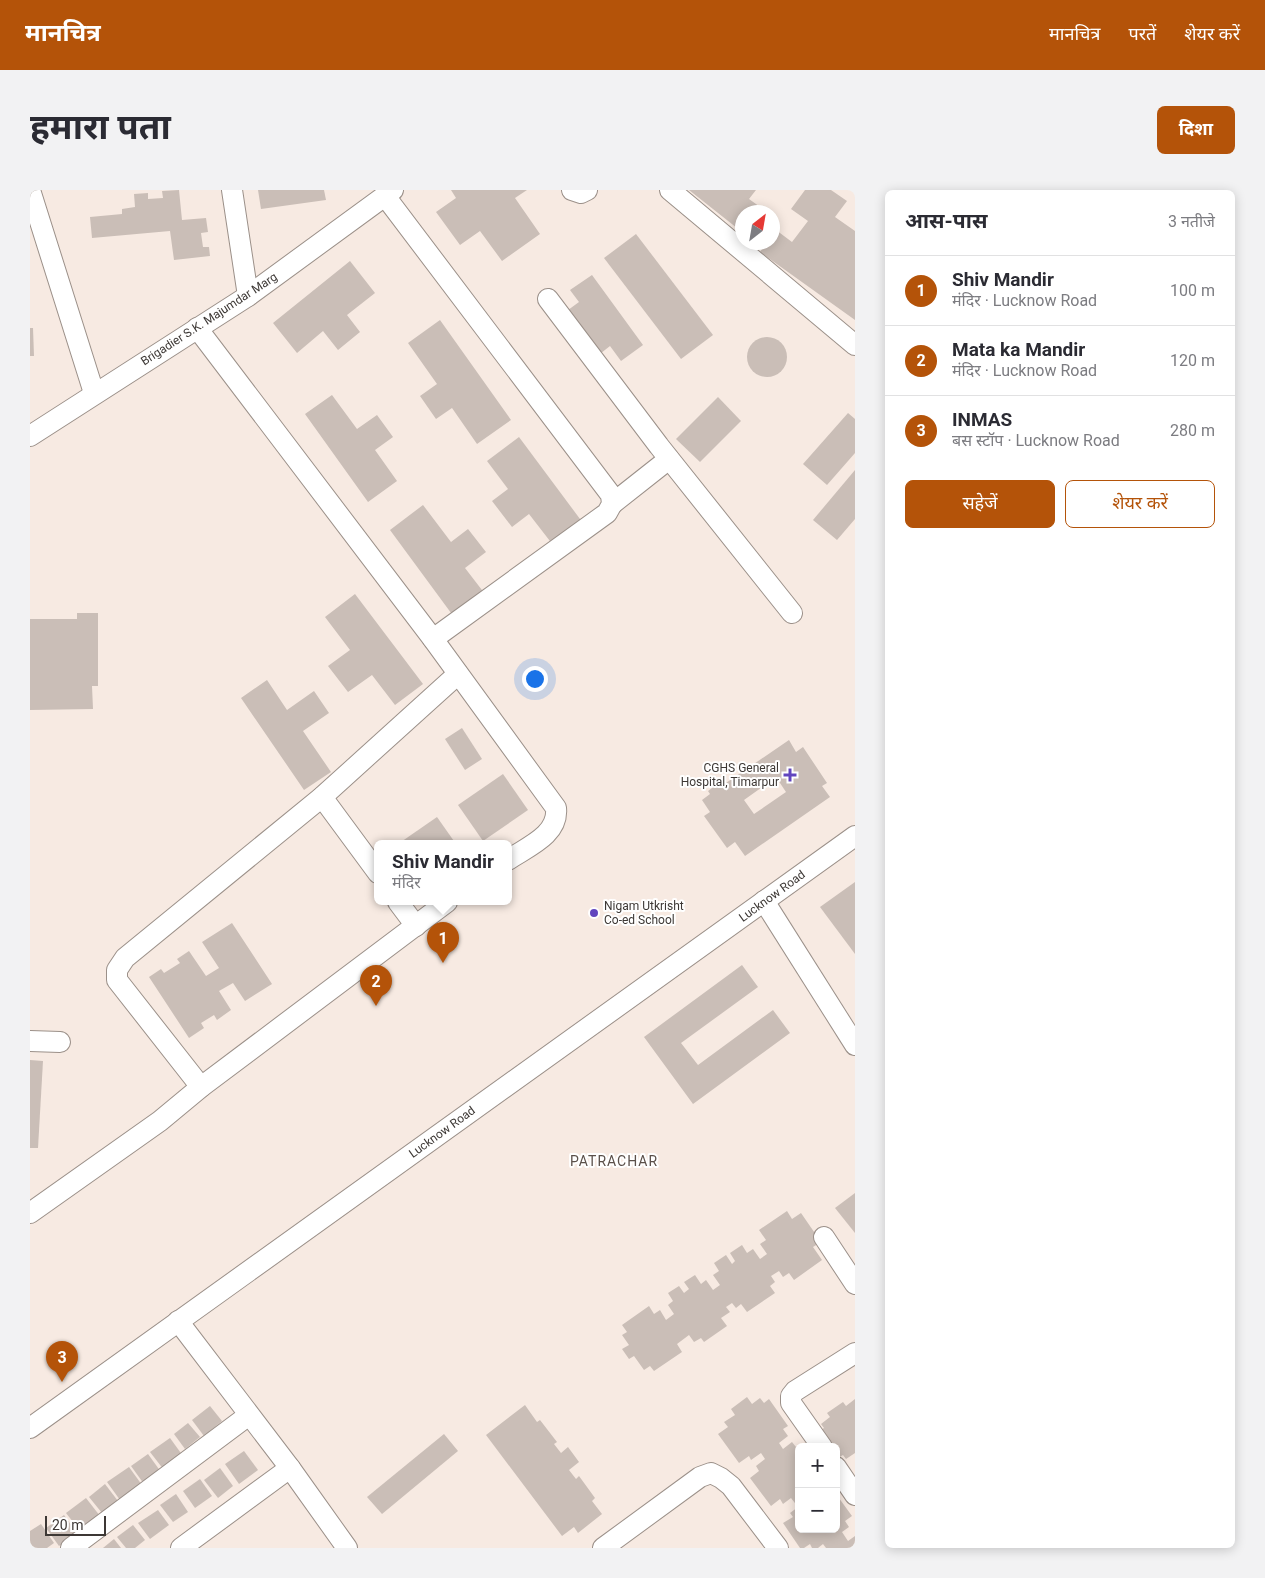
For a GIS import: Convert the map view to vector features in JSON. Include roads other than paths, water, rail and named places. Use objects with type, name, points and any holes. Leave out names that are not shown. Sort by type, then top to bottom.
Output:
[{"type":"street","points":[[30,190],[94,393]]},
{"type":"street","points":[[232,190],[248,296]]},
{"type":"street","points":[[572,190],[581,193],[587,190]]},
{"type":"street","points":[[670,190],[855,344]]},
{"type":"street","points":[[389,193],[611,495],[612,504]]},
{"type":"street","name":"Brigadier S.K. Majumdar Marg","points":[[30,436],[94,393],[248,296],[389,193]]},
{"type":"street","points":[[548,299],[669,459],[792,613]]},
{"type":"street","points":[[196,328],[433,639],[556,808],[557,818],[552,829],[512,857]]},
{"type":"street","points":[[433,639],[607,513],[612,504],[669,459]]},
{"type":"street","points":[[201,1087],[118,980],[117,970],[125,958],[322,797],[458,674]]},
{"type":"street","points":[[322,797],[374,868]]},
{"type":"street","name":"Lucknow Road","points":[[30,1428],[855,836]]},
{"type":"street","points":[[764,901],[855,1044]]},
{"type":"street","points":[[400,905],[416,926]]},
{"type":"street","points":[[30,1213],[160,1121],[201,1087],[443,905]]},
{"type":"street","points":[[30,1041],[60,1042]]},
{"type":"street","points":[[824,1237],[855,1284]]},
{"type":"street","points":[[178,1321],[290,1468],[347,1548]]},
{"type":"street","points":[[819,1443],[791,1403],[791,1396],[795,1391],[855,1353]]},
{"type":"street","points":[[71,1548],[250,1415]]},
{"type":"street","points":[[181,1548],[290,1468]]},
{"type":"street","points":[[603,1548],[700,1477],[711,1473],[722,1478],[731,1486],[778,1548]]},
{"type":"street","points":[[840,1473],[855,1494]]},
{"type":"place","name":"CGHS General Hospital, Timarpur","points":[[790,775]]},
{"type":"place","name":"Nigam Utkrisht Co-ed School","points":[[594,913]]},
{"type":"place","name":"Shiv Mandir","points":[[443,963]]},
{"type":"place","name":"Mata ka Mandir","points":[[376,1006]]},
{"type":"place","name":"INMAS","points":[[62,1382]]},
{"type":"district","name":"PATRACHAR","points":[[614,1161]]}]
